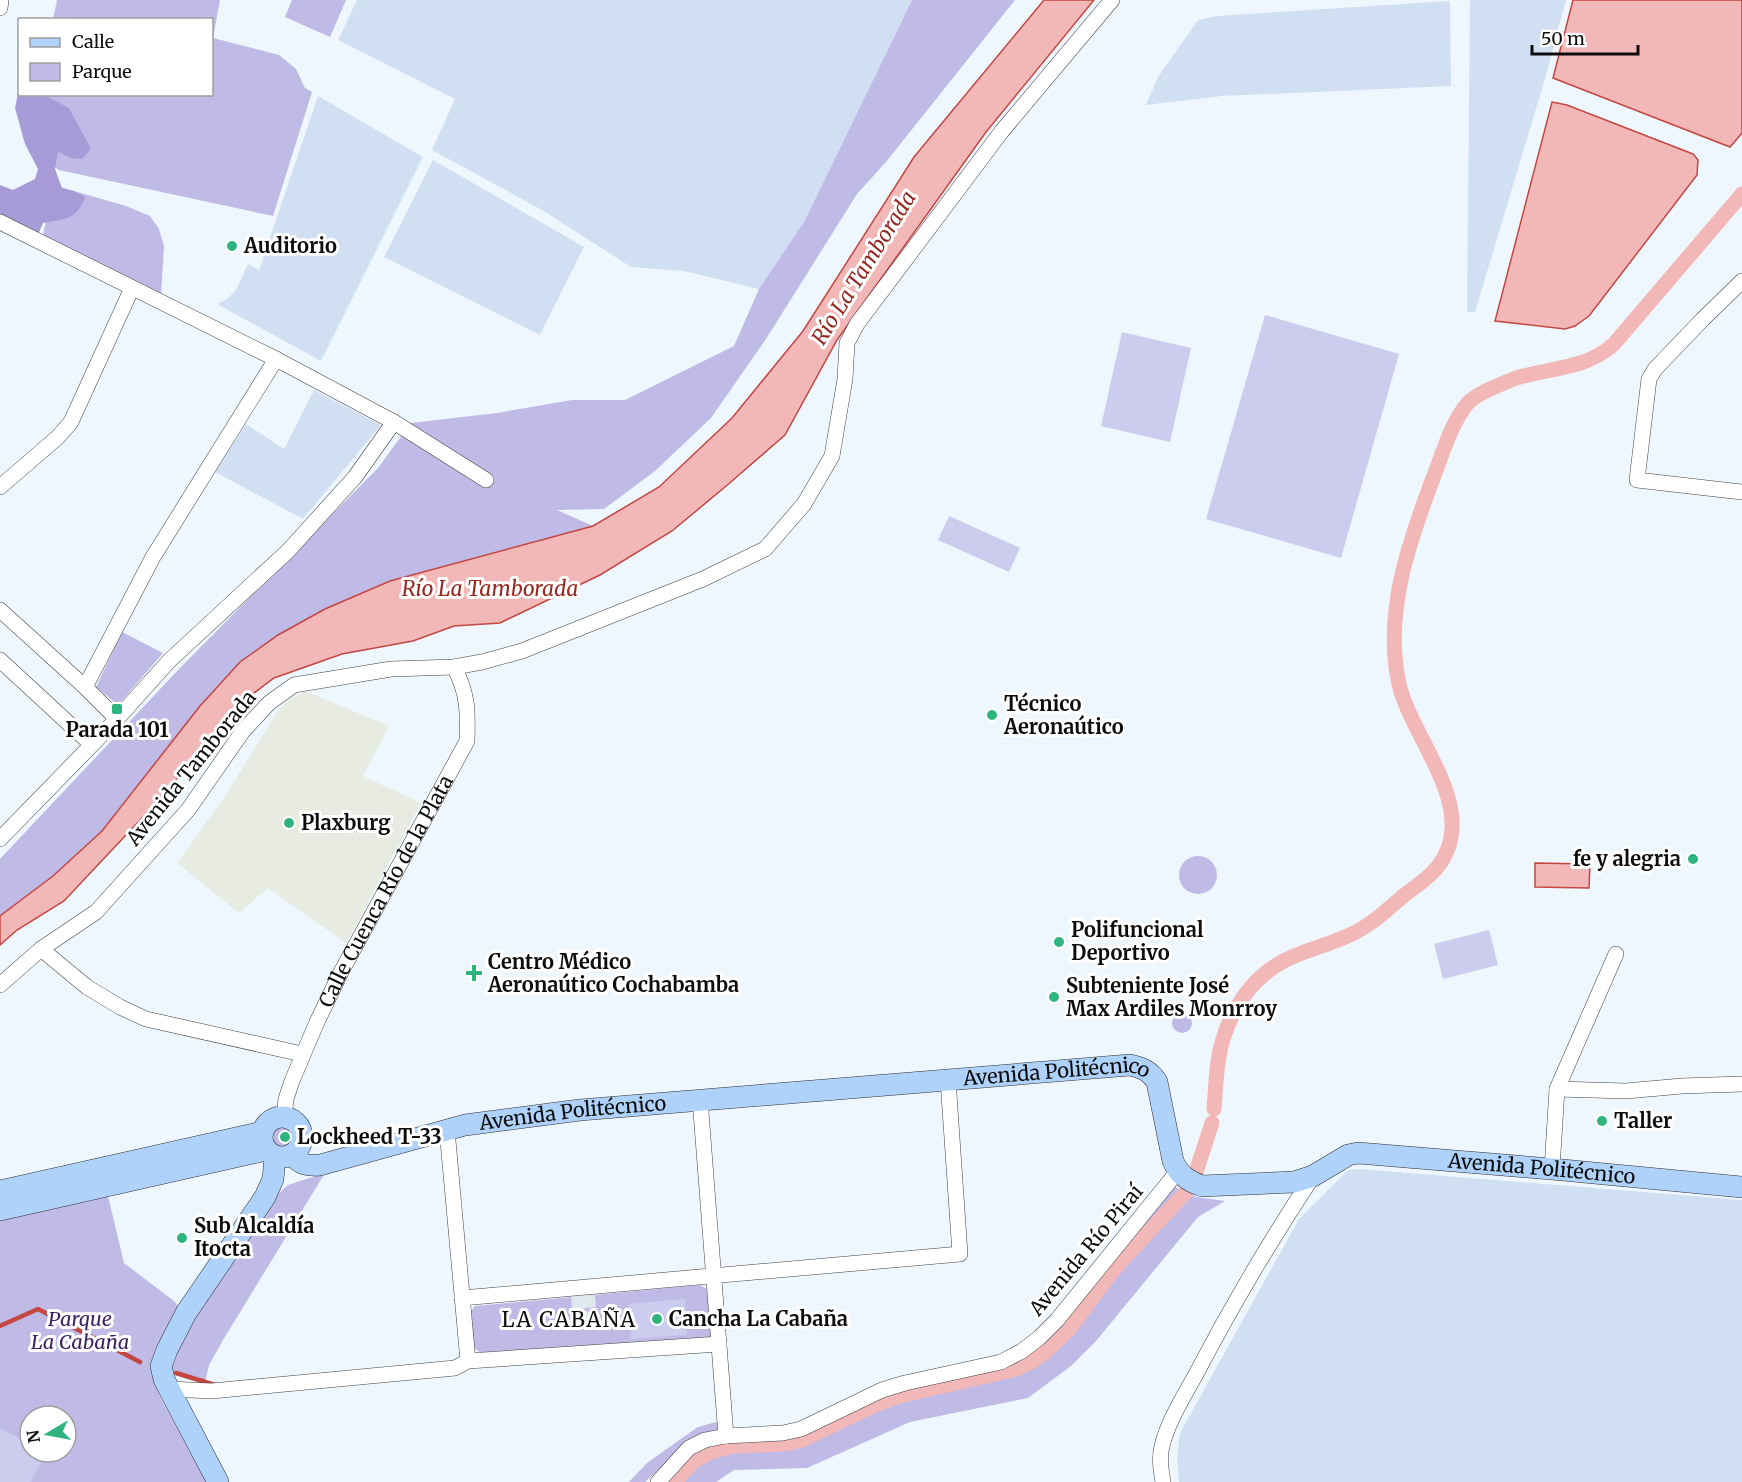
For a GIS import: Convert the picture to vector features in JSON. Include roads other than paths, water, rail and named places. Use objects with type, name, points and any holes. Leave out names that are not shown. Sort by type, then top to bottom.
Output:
[{"type":"main road","name":"Avenida Politécnico","points":[[274,1148],[300,1164],[310,1166],[465,1125],[580,1110],[1130,1065],[1152,1074],[1157,1082],[1173,1161],[1180,1174],[1192,1183],[1202,1186],[1294,1182],[1313,1176],[1348,1155],[1358,1153],[1742,1187]]},
{"type":"main road","points":[[0,1191],[274,1148],[297,1151],[301,1144],[302,1134],[297,1123],[284,1117],[268,1122],[274,1148],[273,1179],[265,1197],[186,1313],[167,1350],[162,1366],[164,1379],[218,1482]]},
{"type":"main road","points":[[0,1210],[274,1148]]},
{"type":"street","points":[[0,8],[1,0]]},
{"type":"street","name":"Avenida Tamborada","points":[[0,985],[5,978],[41,949],[96,912],[188,810],[243,731],[269,703],[294,684],[391,669],[454,667],[522,651],[703,579],[765,549],[804,504],[832,456],[847,343],[857,324],[1002,131],[1112,0]]},
{"type":"street","points":[[0,222],[276,359],[394,422],[486,480]]},
{"type":"street","points":[[1742,281],[1654,369],[1649,379],[1637,480],[1742,492]]},
{"type":"street","points":[[0,487],[58,437],[71,422],[132,288]]},
{"type":"street","points":[[85,687],[153,557],[276,359]]},
{"type":"street","points":[[0,839],[117,719],[169,661],[288,551],[355,477],[394,422]]},
{"type":"street","points":[[0,610],[117,719]]},
{"type":"street","points":[[0,660],[91,744]]},
{"type":"street","name":"Calle Cuenca Río de la Plata","points":[[284,1117],[286,1099],[302,1054],[340,974],[467,741],[468,712],[465,694],[461,679],[454,667]]},
{"type":"street","points":[[41,949],[87,987],[120,1007],[146,1018],[302,1054]]},
{"type":"street","points":[[1552,1169],[1557,1089],[1616,954]]},
{"type":"street","points":[[462,1298],[960,1254],[948,1080]]},
{"type":"street","points":[[1557,1089],[1626,1091],[1742,1084]]},
{"type":"street","points":[[699,1099],[726,1436]]},
{"type":"street","points":[[447,1130],[468,1361]]},
{"type":"street","name":"Avenida Río Piraí","points":[[658,1482],[689,1449],[705,1440],[726,1436],[783,1434],[801,1429],[882,1390],[1001,1362],[1022,1351],[1057,1320],[1180,1174]]},
{"type":"street","points":[[1163,1482],[1160,1461],[1161,1446],[1168,1428],[1266,1247],[1313,1176]]},
{"type":"street","points":[[169,1389],[212,1391],[455,1368],[468,1361],[719,1344]]},
{"type":"water","name":"Río La Tamborada","points":[[1044,0],[1094,0],[986,132],[837,340],[785,435],[672,531],[600,575],[500,623],[454,626],[413,641],[342,654],[274,678],[242,702],[157,802],[64,901],[17,930],[0,945],[0,916],[53,876],[102,831],[200,706],[240,662],[278,635],[325,609],[390,581],[593,526],[659,487],[732,418],[803,331],[914,157]]},
{"type":"water","points":[[1573,0],[1742,0],[1742,133],[1730,147],[1553,78]]},
{"type":"water","points":[[1552,102],[1567,105],[1693,154],[1698,160],[1697,175],[1589,316],[1575,326],[1565,329],[1495,321]]},
{"type":"water","points":[[1535,863],[1590,864],[1589,888],[1535,887]]},
{"type":"waterway","points":[[1214,1109],[1223,1039],[1240,1001],[1248,990],[1279,963],[1346,937],[1373,921],[1435,870],[1443,859],[1451,838],[1452,816],[1447,793],[1399,684],[1394,630],[1408,550],[1448,437],[1457,420],[1467,404],[1485,391],[1517,378],[1581,363],[1614,344],[1742,194]]},
{"type":"waterway","points":[[1195,1175],[1212,1123]]},
{"type":"waterway","points":[[675,1482],[686,1469],[711,1452],[736,1446],[776,1445],[802,1440],[899,1396],[1016,1369],[1031,1362],[1069,1329],[1114,1269],[1186,1192]]},
{"type":"waterway","points":[[0,1326],[38,1309],[140,1362]]},
{"type":"waterway","points":[[176,1373],[215,1385]]},
{"type":"place","name":"Auditorio","points":[[232,246]]},
{"type":"place","name":"Parada 101","points":[[117,709]]},
{"type":"place","name":"Técnico Aeronaútico","points":[[992,715]]},
{"type":"place","name":"Plaxburg","points":[[289,823]]},
{"type":"place","name":"fe y alegria","points":[[1693,859]]},
{"type":"place","name":"Polifuncional Deportivo","points":[[1059,942]]},
{"type":"place","name":"Centro Médico Aeronaútico Cochabamba","points":[[474,973]]},
{"type":"place","name":"Subteniente José Max Ardiles Monrroy","points":[[1054,997]]},
{"type":"place","name":"Taller","points":[[1602,1121]]},
{"type":"place","name":"Lockheed T-33","points":[[285,1137]]},
{"type":"place","name":"Sub Alcaldía Itocta","points":[[182,1238]]},
{"type":"place","name":"Cancha La Cabaña","points":[[657,1319]]},
{"type":"district","name":"LA CABAÑA","points":[[569,1320]]},
{"type":"park label","name":"Parque La Cabaña","points":[[80,1330]]}]
